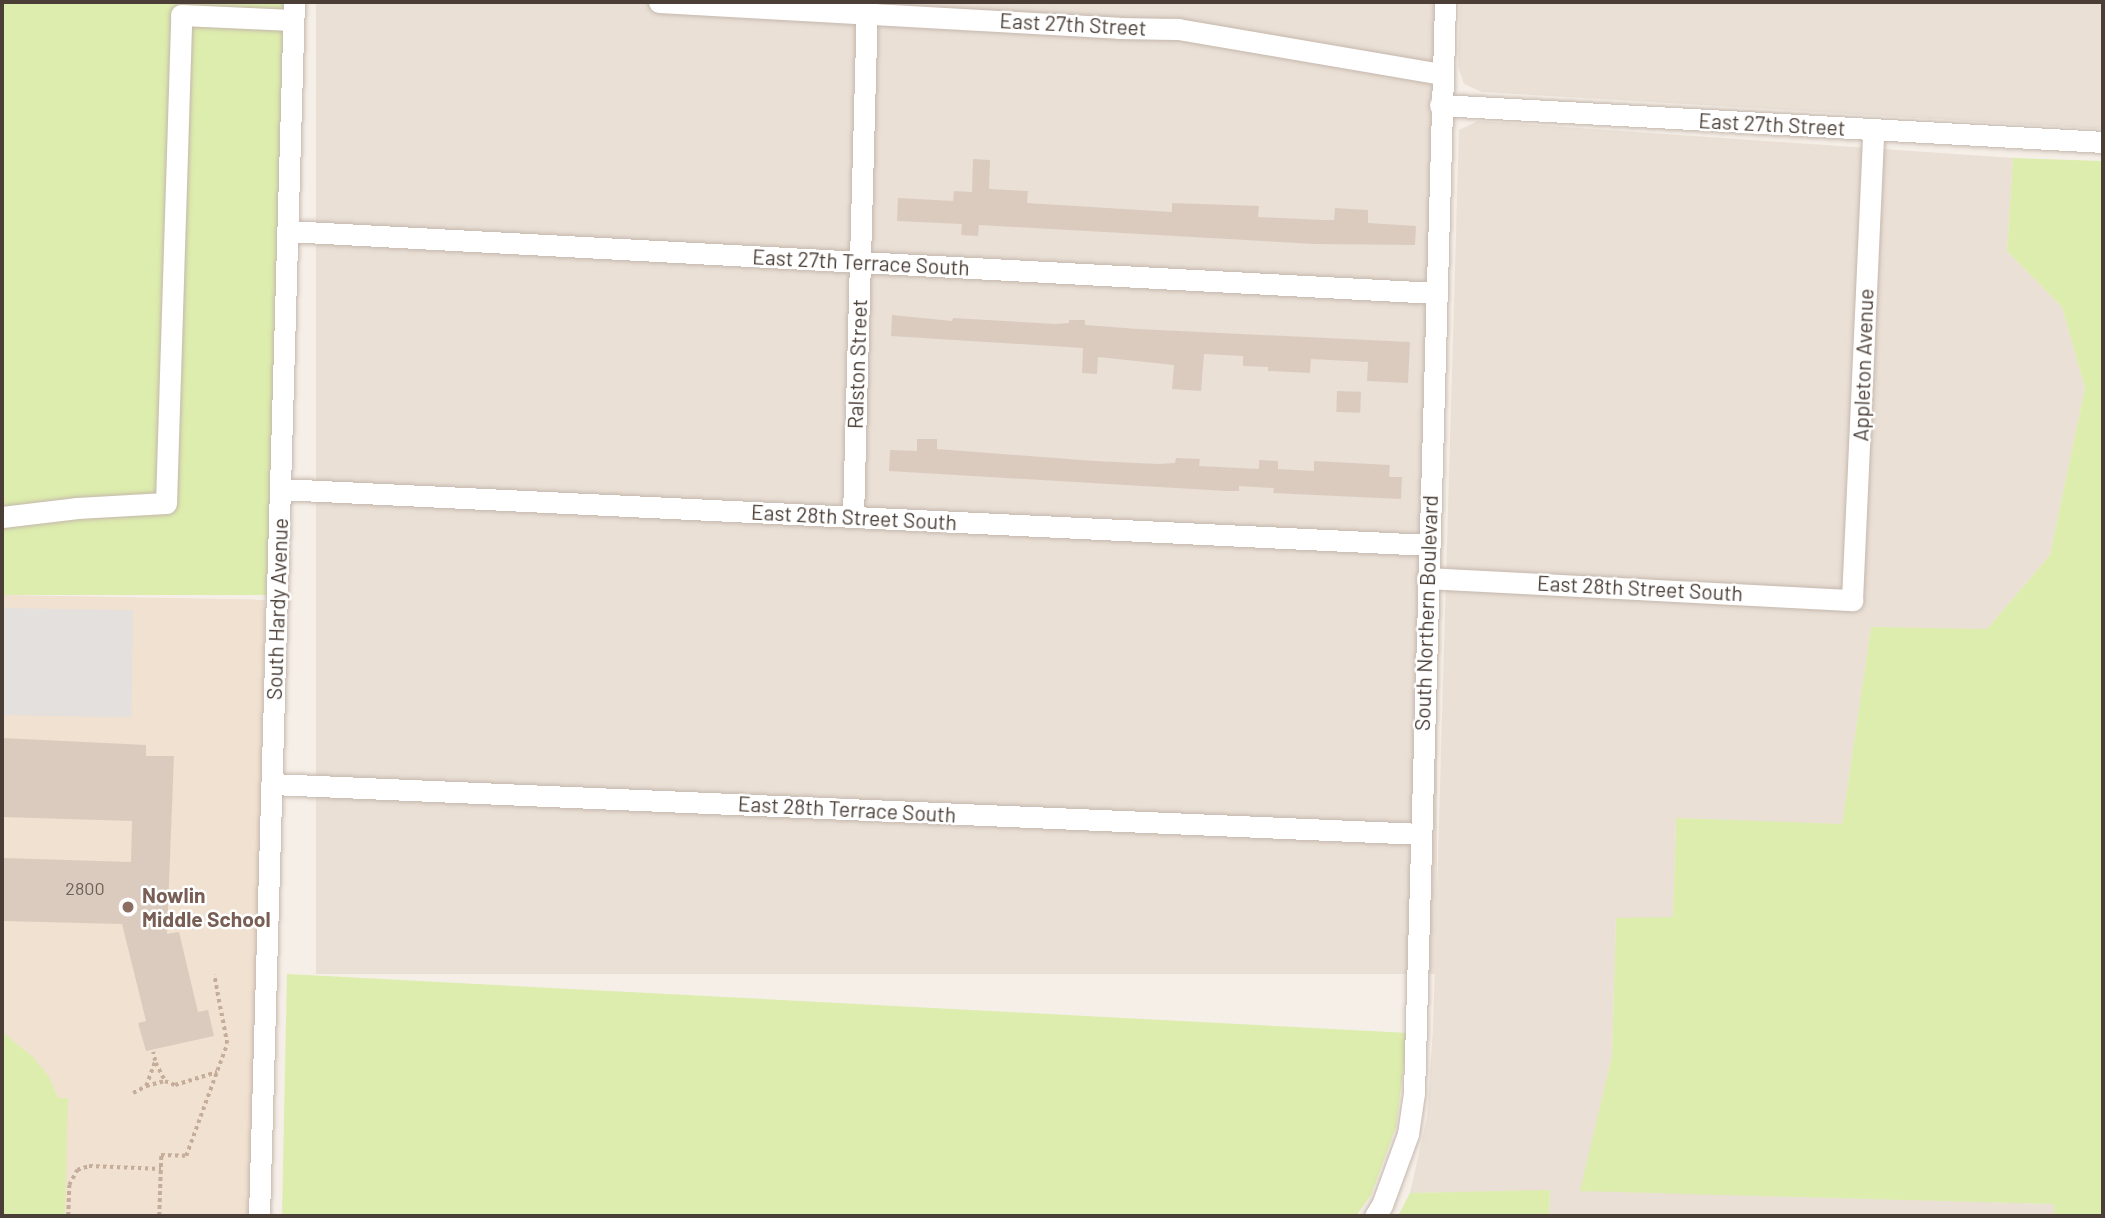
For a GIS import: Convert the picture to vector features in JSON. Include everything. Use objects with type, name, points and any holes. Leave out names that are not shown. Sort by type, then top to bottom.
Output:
[{"type":"street","name":"East 27th Street","points":[[659,2],[867,7],[1118,28],[1178,29],[1441,74]]},
{"type":"street","name":"South Northern Boulevard","points":[[1374,1216],[1382,1205],[1408,1134],[1414,1093],[1445,2]]},
{"type":"street","name":"Ralston Street","points":[[853,517],[867,7]]},
{"type":"street","name":"South Hardy Avenue","points":[[259,1216],[293,11]]},
{"type":"street","points":[[2,516],[166,503],[181,15],[293,11]]},
{"type":"street","name":"East 27th Street","points":[[1440,105],[2103,142]]},
{"type":"street","name":"Appleton Avenue","points":[[1852,600],[1873,130]]},
{"type":"street","name":"East 27th Terrace South","points":[[287,231],[1436,293]]},
{"type":"street","name":"East 28th Street South","points":[[280,489],[1428,545]]},
{"type":"street","name":"East 28th Street South","points":[[1427,578],[1852,600]]},
{"type":"street","name":"East 28th Terrace South","points":[[272,784],[1421,834]]},
{"type":"path","points":[[159,1216],[161,1155],[186,1156],[228,1035],[214,975]]},
{"type":"path","points":[[153,1052],[165,1081]]},
{"type":"path","points":[[146,1086],[155,1061]]},
{"type":"path","points":[[133,1093],[165,1081],[175,1085],[217,1072]]},
{"type":"path","points":[[68,1216],[69,1185],[77,1170],[89,1166],[160,1169]]},
{"type":"shaded area","points":[[316,2],[1437,2],[1437,974],[316,974]]},
{"type":"shaded area","points":[[1460,2],[2103,2],[2103,129],[1482,92],[1464,84],[1458,66]]},
{"type":"shaded area","points":[[1478,121],[2013,158],[2007,251],[2062,307],[2085,388],[2050,555],[1987,629],[1871,628],[1842,825],[1676,818],[1673,918],[1616,918],[1612,1056],[1581,1190],[2054,1204],[2054,1216],[1549,1216],[1550,1191],[1410,1193],[1427,1117],[1433,1030],[1459,130]]},
{"type":"shaded area","name":"Nowlin Middle School","points":[[2,595],[265,600],[254,1216],[2,1216]]},
{"type":"shaded area","points":[[2,608],[133,610],[131,717],[2,715]]},
{"type":"green space","points":[[2,2],[284,2],[284,595],[2,595]]},
{"type":"green space","points":[[2013,158],[2103,161],[2103,1216],[2054,1216],[2054,1204],[1580,1191],[1612,1056],[1616,918],[1673,917],[1676,818],[1842,824],[1871,627],[1987,629],[2050,555],[2085,388],[2062,307],[2007,251]]},
{"type":"green space","points":[[287,974],[1408,1033],[1396,1127],[1371,1195],[1356,1216],[300,1216],[282,1215]]},
{"type":"green space","points":[[2,1032],[33,1057],[49,1077],[58,1098],[68,1098],[65,1216],[2,1216]]},
{"type":"green space","points":[[1550,1190],[1549,1216],[1398,1216],[1410,1193]]},
{"type":"building","points":[[973,159],[990,160],[989,189],[1028,191],[1027,203],[1172,212],[1172,203],[1259,206],[1258,217],[1324,220],[1334,220],[1335,208],[1368,210],[1368,223],[1416,226],[1415,245],[1315,244],[979,225],[978,236],[961,235],[962,224],[897,221],[898,198],[953,201],[954,191],[972,192]]},
{"type":"building","points":[[892,315],[952,321],[953,318],[1056,324],[1069,323],[1069,320],[1085,320],[1085,325],[1138,329],[1410,342],[1408,383],[1367,381],[1368,362],[1311,359],[1310,373],[1268,371],[1268,367],[1243,366],[1243,356],[1204,354],[1201,391],[1172,389],[1174,365],[1098,357],[1097,374],[1082,373],[1083,348],[891,336]]},
{"type":"building","points":[[1337,391],[1361,392],[1360,413],[1336,412]]},
{"type":"building","points":[[917,439],[937,439],[937,449],[1095,461],[1158,464],[1175,463],[1176,458],[1200,459],[1199,466],[1259,469],[1259,460],[1278,461],[1278,469],[1314,471],[1314,461],[1390,465],[1389,477],[1402,477],[1401,499],[1273,493],[1274,488],[1239,486],[1239,491],[1226,491],[889,471],[890,450],[917,451]]},
{"type":"building","name":"Nowlin Middle School","points":[[2,738],[146,745],[146,756],[174,756],[167,934],[179,932],[198,1012],[208,1010],[214,1036],[146,1051],[138,1023],[146,1021],[122,924],[2,921],[2,858],[131,862],[132,821],[2,817]]},
{"type":"place","name":"Nowlin Middle School","points":[[128,907]]}]
